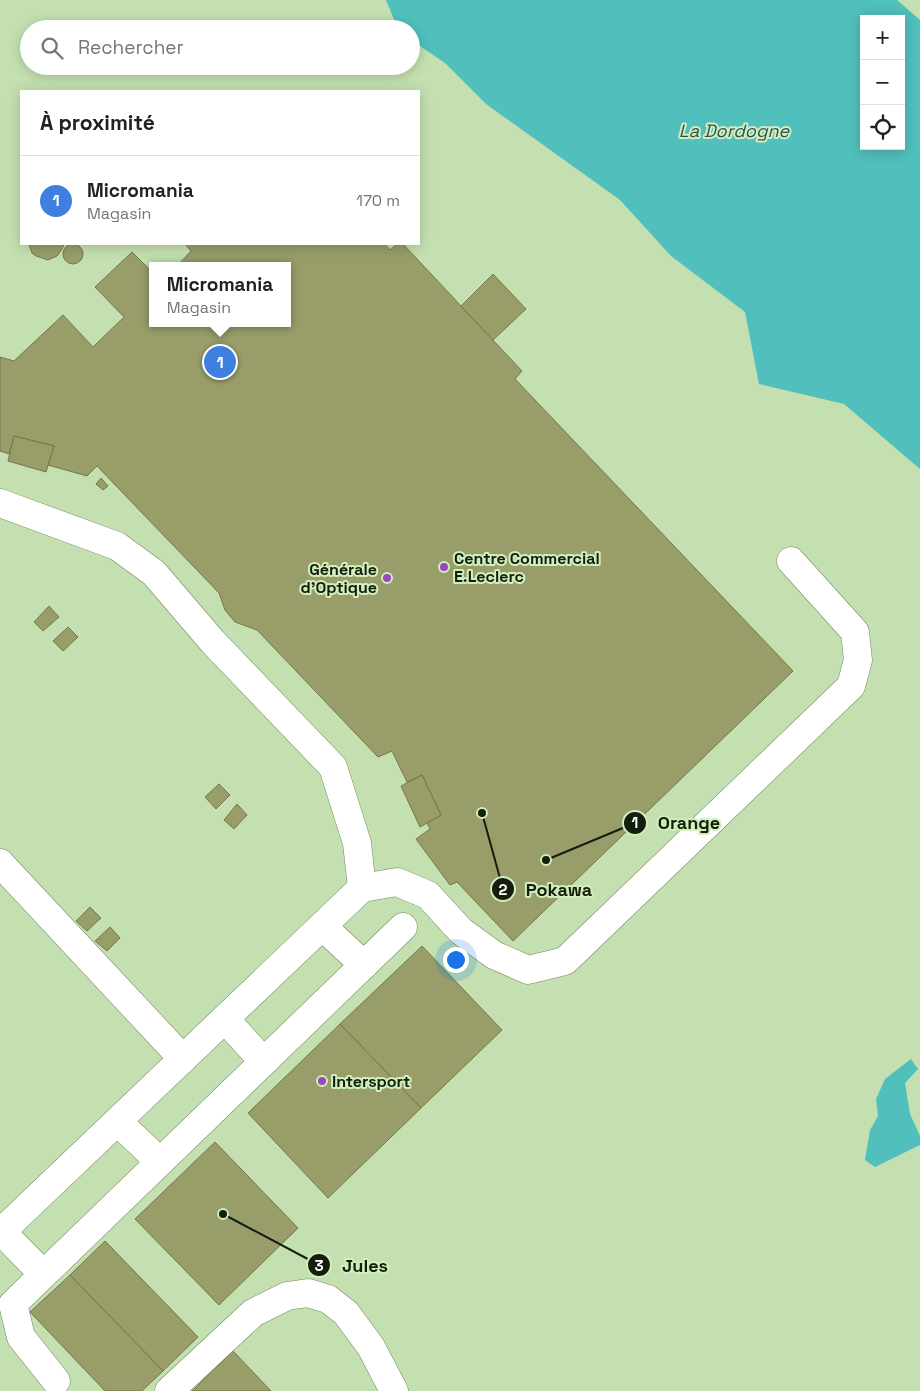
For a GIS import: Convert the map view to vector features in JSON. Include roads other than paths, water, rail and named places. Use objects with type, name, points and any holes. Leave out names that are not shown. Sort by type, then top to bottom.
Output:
[{"type":"lane","points":[[0,503],[117,546],[154,573],[213,642],[332,767],[358,842],[362,888]]},
{"type":"lane","points":[[43,1274],[1,1232],[362,888],[397,882],[428,895],[461,932],[494,955],[528,970],[565,961],[850,686],[858,660],[855,632],[791,560]]},
{"type":"lane","points":[[0,863],[183,1059]]},
{"type":"lane","points":[[322,926],[364,965]]},
{"type":"lane","points":[[56,1388],[21,1337],[13,1304],[403,927]]},
{"type":"lane","points":[[225,1019],[264,1062]]},
{"type":"lane","points":[[118,1122],[160,1162]]},
{"type":"lane","points":[[169,1391],[253,1313],[287,1296],[308,1293],[328,1299],[346,1312],[371,1347],[394,1391]]},
{"type":"water","name":"La Dordogne","points":[[386,0],[897,0],[920,20],[920,469],[844,404],[759,384],[745,312],[671,256],[620,200],[486,104],[445,63],[420,46],[420,20],[394,20]]},
{"type":"water","points":[[911,1059],[918,1069],[905,1083],[910,1114],[920,1136],[920,1145],[875,1167],[865,1160],[870,1130],[878,1116],[876,1099],[885,1079]]},
{"type":"place","name":"Micromania","points":[[220,362]]},
{"type":"place","name":"Centre Commercial E.Leclerc","points":[[444,567]]},
{"type":"place","name":"Générale d'Optique","points":[[387,578]]},
{"type":"place","name":"Pokawa","points":[[482,813]]},
{"type":"place","name":"Orange","points":[[546,860]]},
{"type":"place","name":"Intersport","points":[[322,1081]]},
{"type":"place","name":"Jules","points":[[223,1214]]}]
